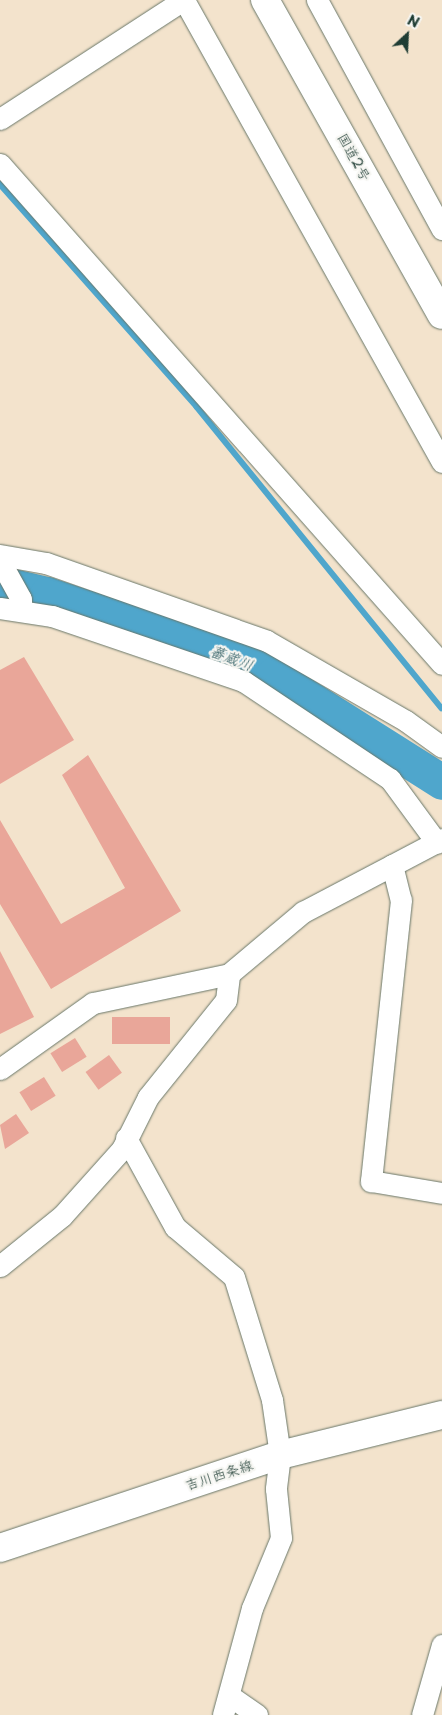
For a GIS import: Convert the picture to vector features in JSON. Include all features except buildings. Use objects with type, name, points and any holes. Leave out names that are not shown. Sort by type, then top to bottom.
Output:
[{"type":"main road","name":"国道2号","points":[[265,0],[442,315]]},
{"type":"main road","name":"吉川西条線","points":[[0,1548],[280,1455],[442,1415]]},
{"type":"street","points":[[0,119],[183,0],[442,462]]},
{"type":"street","points":[[317,0],[442,228]]},
{"type":"street","points":[[0,164],[442,664]]},
{"type":"street","points":[[0,555],[46,564],[267,641],[406,721],[442,747]]},
{"type":"street","points":[[0,561],[14,605],[243,681],[390,779],[439,841],[303,912],[229,974],[93,1003],[0,1069]]},
{"type":"street","points":[[392,865],[401,900],[371,1181],[442,1193]]},
{"type":"street","points":[[0,1266],[62,1216],[122,1150],[126,1138],[148,1097],[226,1000],[229,974]]},
{"type":"street","points":[[126,1138],[174,1227],[234,1277],[272,1400],[280,1455],[276,1489],[282,1538],[252,1608],[226,1706],[257,1715]]},
{"type":"street","points":[[422,1715],[442,1645]]},
{"type":"waterway","points":[[0,184],[197,407],[442,708]]},
{"type":"waterway","name":"蕃蔵川","points":[[0,583],[47,594],[240,658],[273,675],[442,782]]}]
